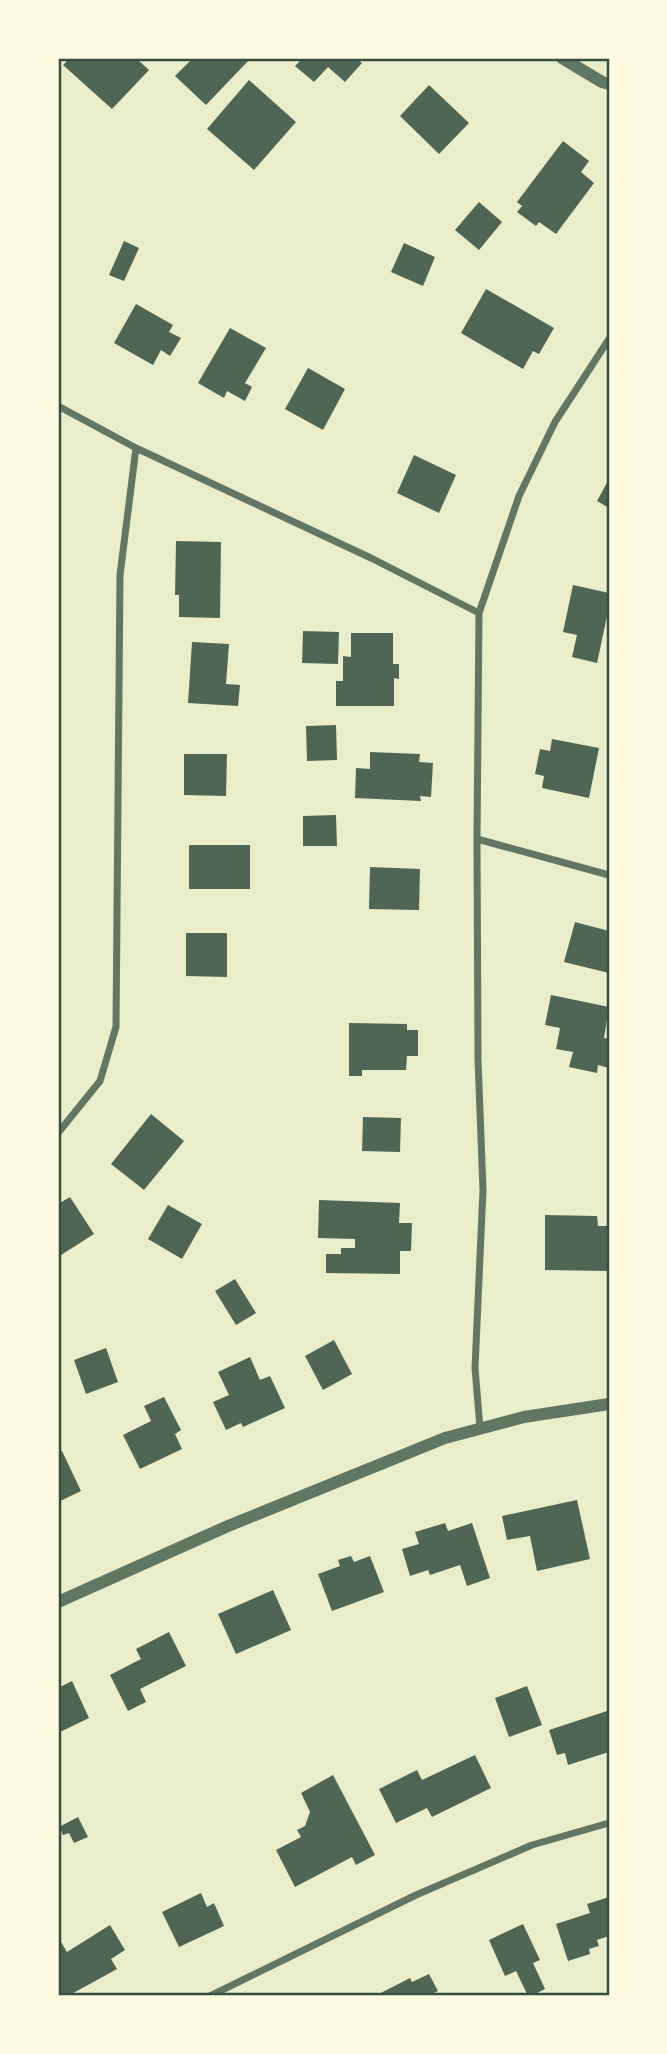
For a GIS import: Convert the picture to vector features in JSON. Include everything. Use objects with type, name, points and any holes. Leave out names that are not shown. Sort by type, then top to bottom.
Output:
[{"type":"street","points":[[562,58],[609,84]]},
{"type":"street","points":[[480,1428],[475,1368],[483,1190],[478,1059],[479,613],[519,496],[555,422],[609,339]]},
{"type":"street","points":[[58,406],[135,448],[371,558],[479,613]]},
{"type":"street","points":[[58,1133],[100,1081],[116,1027],[120,575],[135,448]]},
{"type":"street","points":[[477,839],[609,875]]},
{"type":"street","points":[[58,1602],[253,1516],[445,1438],[524,1417],[609,1404]]},
{"type":"street","points":[[210,1996],[416,1895],[532,1844],[609,1823]]},
{"type":"building","points":[[70,58],[140,58],[138,60],[149,70],[112,109],[63,65]]},
{"type":"building","points":[[193,58],[249,60],[206,105],[175,76]]},
{"type":"building","points":[[303,58],[356,58],[362,63],[345,82],[328,67],[314,82],[295,66]]},
{"type":"building","points":[[249,80],[296,122],[254,170],[207,129]]},
{"type":"building","points":[[429,85],[469,123],[439,154],[400,116]]},
{"type":"building","points":[[563,141],[589,161],[581,172],[594,183],[556,234],[539,222],[536,226],[517,212],[522,206],[517,202]]},
{"type":"building","points":[[479,202],[502,222],[479,250],[455,230]]},
{"type":"building","points":[[124,241],[139,248],[124,281],[109,275]]},
{"type":"building","points":[[404,243],[435,257],[423,286],[391,272]]},
{"type":"building","points":[[486,289],[554,328],[539,354],[533,351],[523,369],[461,333]]},
{"type":"building","points":[[136,304],[173,325],[169,332],[181,338],[170,356],[161,350],[153,365],[114,343]]},
{"type":"building","points":[[230,328],[266,348],[245,383],[252,387],[245,401],[227,391],[224,398],[198,383]]},
{"type":"building","points":[[308,368],[345,389],[323,430],[285,409]]},
{"type":"building","points":[[414,455],[456,475],[439,513],[397,493]]},
{"type":"building","points":[[609,479],[609,508],[597,501]]},
{"type":"building","points":[[176,541],[221,542],[220,618],[179,617],[179,595],[175,595]]},
{"type":"building","points":[[573,585],[609,593],[609,607],[597,663],[572,657],[577,635],[563,632]]},
{"type":"building","points":[[303,631],[339,632],[338,664],[302,663]]},
{"type":"building","points":[[351,633],[393,633],[393,664],[399,664],[399,679],[394,678],[394,706],[336,706],[336,681],[343,681],[343,656],[351,657]]},
{"type":"building","points":[[192,642],[229,644],[226,684],[240,685],[238,706],[188,703]]},
{"type":"building","points":[[336,725],[337,760],[307,761],[306,726]]},
{"type":"building","points":[[552,739],[599,748],[589,798],[542,788],[544,776],[535,774],[540,749],[550,751]]},
{"type":"building","points":[[370,752],[420,754],[419,762],[433,763],[431,797],[420,796],[421,801],[355,798],[356,768],[370,769]]},
{"type":"building","points":[[184,754],[227,754],[226,796],[184,795]]},
{"type":"building","points":[[336,815],[337,846],[303,846],[303,816]]},
{"type":"building","points":[[189,845],[250,845],[250,889],[189,889]]},
{"type":"building","points":[[370,867],[420,869],[419,910],[369,909]]},
{"type":"building","points":[[575,922],[609,931],[609,973],[564,962]]},
{"type":"building","points":[[186,933],[227,933],[227,977],[186,976]]},
{"type":"building","points":[[551,995],[609,1007],[604,1038],[609,1039],[609,1068],[598,1065],[597,1073],[569,1067],[573,1052],[556,1049],[560,1028],[545,1025]]},
{"type":"building","points":[[349,1023],[407,1024],[407,1030],[418,1030],[418,1056],[407,1056],[406,1070],[362,1070],[362,1076],[349,1076]]},
{"type":"building","points":[[151,1114],[184,1141],[144,1190],[111,1164]]},
{"type":"building","points":[[363,1117],[401,1118],[400,1152],[362,1151]]},
{"type":"building","points":[[70,1197],[94,1234],[58,1257],[58,1204]]},
{"type":"building","points":[[319,1200],[400,1203],[399,1223],[412,1223],[411,1251],[400,1251],[400,1274],[326,1273],[326,1254],[341,1254],[341,1248],[355,1248],[355,1239],[318,1238]]},
{"type":"building","points":[[168,1205],[202,1224],[182,1259],[148,1239]]},
{"type":"building","points":[[545,1215],[597,1216],[598,1226],[609,1226],[609,1271],[545,1270]]},
{"type":"building","points":[[235,1279],[256,1313],[236,1325],[215,1291]]},
{"type":"building","points":[[334,1340],[352,1374],[323,1390],[305,1356]]},
{"type":"building","points":[[106,1348],[118,1382],[86,1394],[74,1360]]},
{"type":"building","points":[[250,1357],[260,1380],[270,1376],[285,1408],[243,1427],[241,1423],[226,1430],[213,1402],[229,1395],[218,1372]]},
{"type":"building","points":[[164,1397],[181,1430],[175,1434],[182,1449],[140,1469],[123,1435],[151,1421],[144,1406]]},
{"type":"building","points":[[62,1451],[81,1491],[58,1502],[58,1453]]},
{"type":"building","points":[[577,1500],[590,1559],[537,1571],[530,1536],[507,1540],[502,1516]]},
{"type":"building","points":[[445,1523],[448,1531],[472,1523],[490,1578],[467,1586],[460,1565],[430,1575],[428,1570],[410,1576],[402,1549],[419,1544],[415,1532]]},
{"type":"building","points":[[351,1556],[354,1562],[370,1556],[384,1592],[332,1611],[318,1574],[340,1566],[338,1560]]},
{"type":"building","points":[[273,1590],[291,1630],[236,1654],[218,1614]]},
{"type":"building","points":[[169,1632],[186,1666],[140,1689],[146,1702],[128,1711],[110,1675],[141,1659],[136,1649]]},
{"type":"building","points":[[72,1681],[89,1718],[58,1733],[58,1688]]},
{"type":"building","points":[[527,1686],[542,1725],[509,1737],[495,1698]]},
{"type":"building","points":[[607,1711],[609,1752],[568,1765],[565,1753],[557,1755],[549,1730]]},
{"type":"building","points":[[475,1755],[491,1788],[432,1817],[427,1808],[396,1823],[379,1789],[417,1770],[422,1780]]},
{"type":"building","points":[[333,1775],[375,1855],[356,1865],[352,1857],[295,1887],[276,1850],[301,1837],[297,1830],[305,1826],[310,1812],[301,1793]]},
{"type":"building","points":[[78,1817],[88,1837],[74,1843],[69,1833],[63,1835],[59,1827]]},
{"type":"building","points":[[201,1893],[207,1907],[214,1903],[224,1926],[179,1947],[162,1912]]},
{"type":"building","points":[[609,1897],[609,1936],[597,1940],[599,1946],[589,1949],[590,1954],[568,1961],[556,1924],[590,1913],[587,1904]]},
{"type":"building","points":[[523,1924],[540,1960],[533,1963],[545,1989],[531,1996],[528,1996],[516,1971],[505,1976],[489,1940]]},
{"type":"building","points":[[110,1925],[125,1950],[111,1959],[117,1969],[68,1996],[59,1996],[58,1937],[67,1952]]},
{"type":"building","points":[[429,1974],[438,1991],[428,1996],[375,1996],[410,1978],[412,1982]]}]
